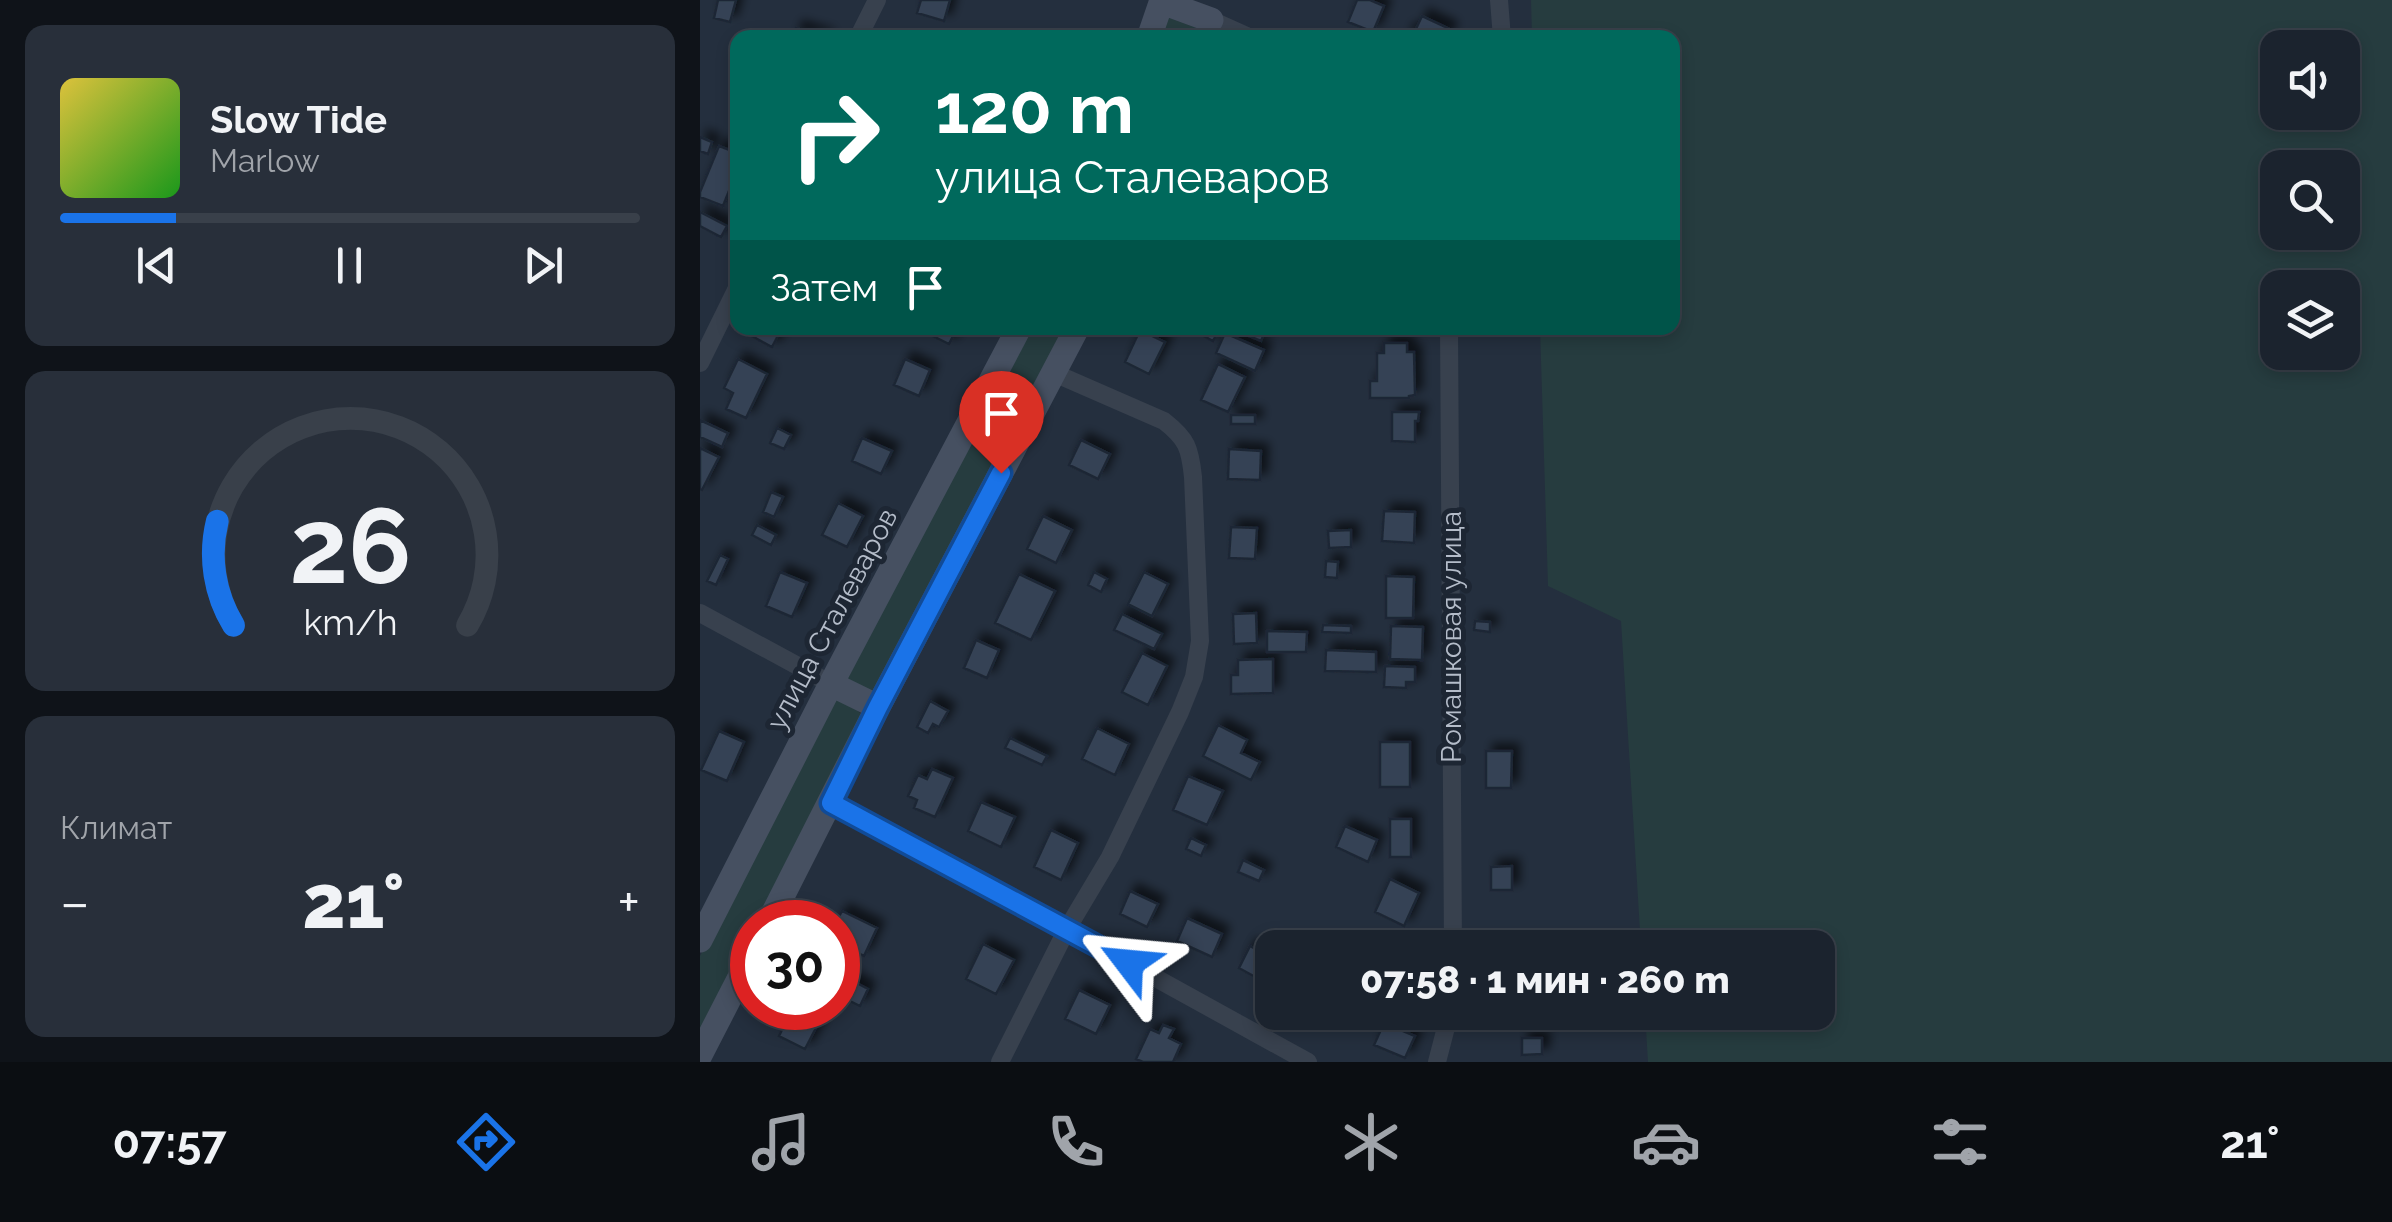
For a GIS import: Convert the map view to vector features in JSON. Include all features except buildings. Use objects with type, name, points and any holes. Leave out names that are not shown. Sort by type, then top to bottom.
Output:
[{"type":"main road","points":[[1151,30],[1160,1],[1211,19]]},
{"type":"main road","name":"улица Сталеваров","points":[[700,940],[1015,335]]},
{"type":"main road","points":[[780,900],[1073,335]]},
{"type":"main road","points":[[831,684],[878,707]]},
{"type":"main road","points":[[700,1055],[730,997]]},
{"type":"street","points":[[862,30],[877,0]]},
{"type":"street","points":[[1499,0],[1501,30]]},
{"type":"street","points":[[1211,19],[1234,30]]},
{"type":"street","points":[[700,363],[730,302]]},
{"type":"street","name":"Ромашковая улица","points":[[1449,335],[1453,930]]},
{"type":"street","points":[[1000,1062],[1067,928],[1110,857],[1180,712],[1194,676],[1200,641],[1190,450],[1164,420],[1054,373]]},
{"type":"street","points":[[700,612],[831,684]]},
{"type":"street","points":[[831,803],[1067,928],[1280,1056],[1308,1062]]},
{"type":"street","points":[[1437,1062],[1445,1030]]},
{"type":"green space","points":[[1531,0],[2392,0],[2392,1062],[1648,1062],[1646,1030],[1835,1030],[1835,930],[1640,930],[1621,621],[1548,586],[1540,335],[1680,335],[1680,30],[1532,30]]},
{"type":"green space","points":[[1167,17],[1197,28],[1196,30],[1163,30]]},
{"type":"green space","points":[[1025,335],[1062,335],[878,686],[872,691],[847,679]]},
{"type":"green space","points":[[836,700],[855,708],[861,714],[768,900],[730,900],[730,975],[700,1033],[700,956]]},
{"type":"route","points":[[1001,473],[831,803],[1129,963]]}]
